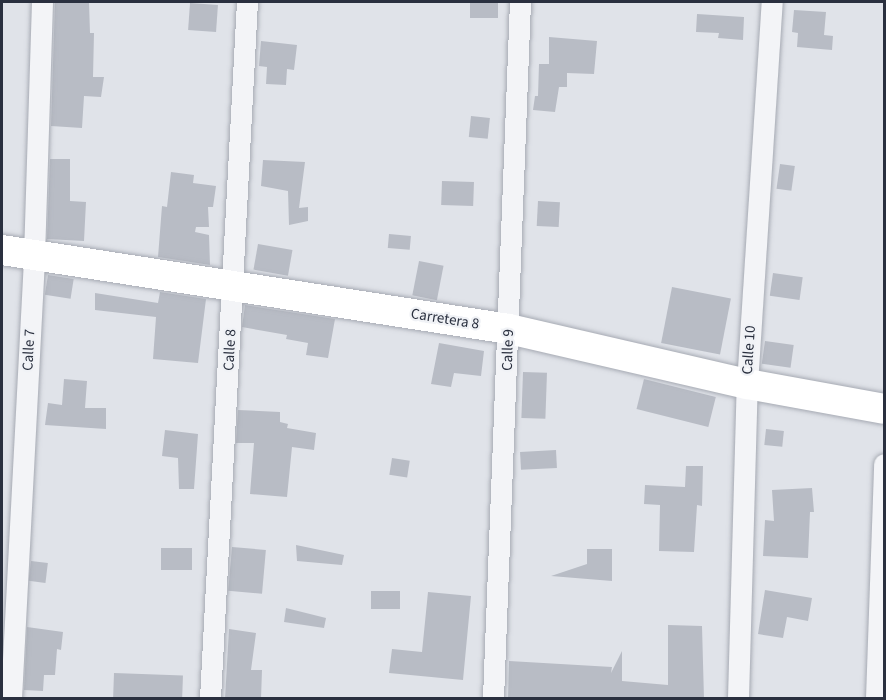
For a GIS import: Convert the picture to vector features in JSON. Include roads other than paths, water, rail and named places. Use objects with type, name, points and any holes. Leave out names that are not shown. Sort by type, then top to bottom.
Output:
[{"type":"street","name":"Calle 7","points":[[11,699],[34,256],[42,2]]},
{"type":"street","name":"Calle 8","points":[[210,699],[247,2]]},
{"type":"street","name":"Calle 9","points":[[493,699],[520,2]]},
{"type":"street","name":"Calle 10","points":[[738,699],[747,384],[772,2]]},
{"type":"street","name":"Carretera 8","points":[[2,250],[509,329],[747,384],[885,410]]},
{"type":"street","points":[[876,699],[885,464]]}]
